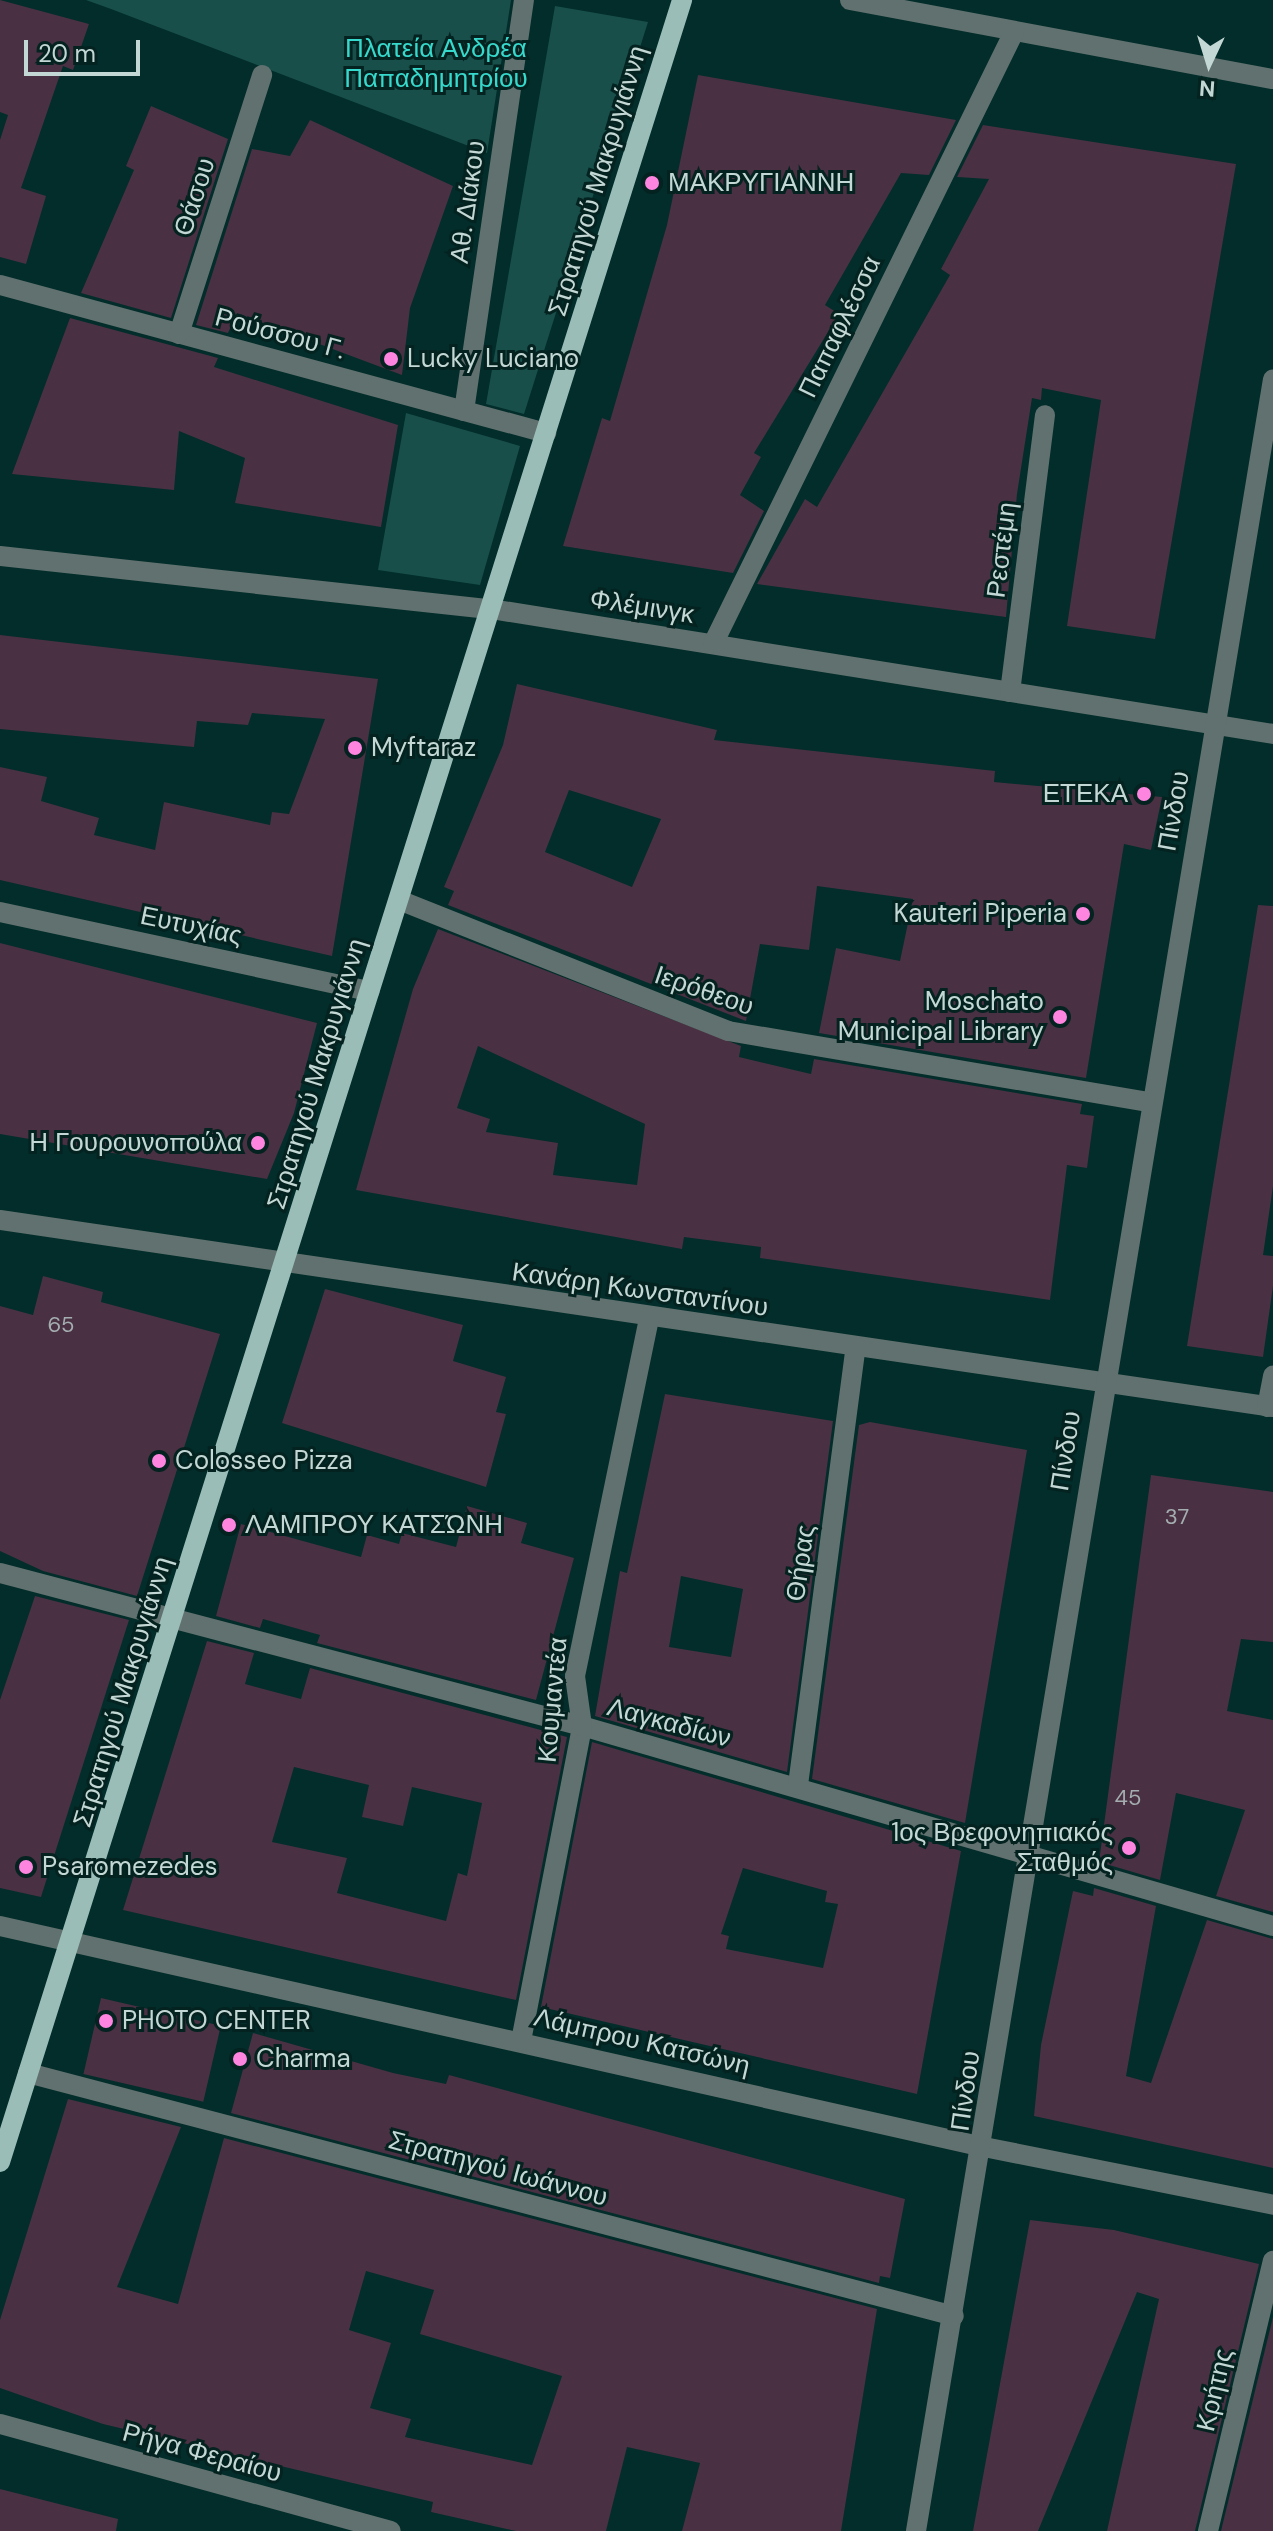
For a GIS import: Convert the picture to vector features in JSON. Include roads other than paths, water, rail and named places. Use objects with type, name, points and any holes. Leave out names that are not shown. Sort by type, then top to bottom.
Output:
[{"type":"main road","name":"Στρατηγού Μακρυγιάννη","points":[[0,2162],[682,0]]},
{"type":"street","name":"Αθ. Διάκου","points":[[464,411],[524,0]]},
{"type":"street","points":[[850,0],[1273,79]]},
{"type":"street","name":"Παπαφλέσσα","points":[[713,644],[1014,32]]},
{"type":"street","name":"Θάσου","points":[[179,334],[262,75]]},
{"type":"street","name":"Ρούσσου Γ.","points":[[0,285],[546,433]]},
{"type":"street","name":"Πίνδου","points":[[916,2531],[984,2147],[1149,1102],[1273,379]]},
{"type":"street","name":"Ρεστέμη","points":[[1010,692],[1045,415]]},
{"type":"street","name":"Φλέμινγκ","points":[[0,556],[491,609],[1273,734]]},
{"type":"street","name":"Ιερόθεου","points":[[399,900],[728,1031],[1149,1102]]},
{"type":"street","name":"Ευτυχίας","points":[[0,912],[370,991]]},
{"type":"street","name":"Κανάρη Κωνσταντίνου","points":[[0,1220],[285,1266],[1270,1407]]},
{"type":"street","name":"Κουμαντέα","points":[[521,2041],[582,1726],[575,1676],[649,1318]]},
{"type":"street","name":"Θήρας","points":[[798,1785],[856,1347]]},
{"type":"street","points":[[1270,1407],[1273,1376]]},
{"type":"street","name":"Λαγκαδίων","points":[[0,1573],[172,1623],[582,1726],[798,1785],[1028,1857],[1273,1926]]},
{"type":"street","name":"Λάμπρου Κατσώνη","points":[[0,1926],[984,2147],[1273,2205]]},
{"type":"street","name":"Στρατηγού Ιωάννου","points":[[28,2073],[954,2316]]},
{"type":"street","name":"Κρήτης","points":[[1208,2531],[1273,2261]]},
{"type":"street","name":"Ρήγα Φεραίου","points":[[0,2424],[391,2531]]},
{"type":"place","name":"ΜΑΚΡΥΓΙΑΝΝΗ","points":[[652,183]]},
{"type":"place","name":"Lucky Luciano","points":[[391,359]]},
{"type":"place","name":"Myftaraz","points":[[355,748]]},
{"type":"place","name":"ΕΤΕΚΑ","points":[[1144,794]]},
{"type":"place","name":"Kauteri Piperia","points":[[1083,914]]},
{"type":"place","name":"Moschato Municipal Library","points":[[1060,1017]]},
{"type":"place","name":"Η Γουρουνοπούλα","points":[[258,1143]]},
{"type":"place","name":"Colosseo Pizza","points":[[159,1461]]},
{"type":"place","name":"ΛΑΜΠΡΟΥ ΚΑΤΣΏΝΗ","points":[[229,1525]]},
{"type":"place","name":"1ος Βρεφονηπιακός Σταθμός","points":[[1129,1848]]},
{"type":"place","name":"Psaromezedes","points":[[26,1867]]},
{"type":"place","name":"PHOTO CENTER","points":[[106,2021]]},
{"type":"place","name":"Charma","points":[[240,2059]]},
{"type":"park label","name":"Πλατεία Ανδρέα Παπαδημητρίου","points":[[436,64]]}]
